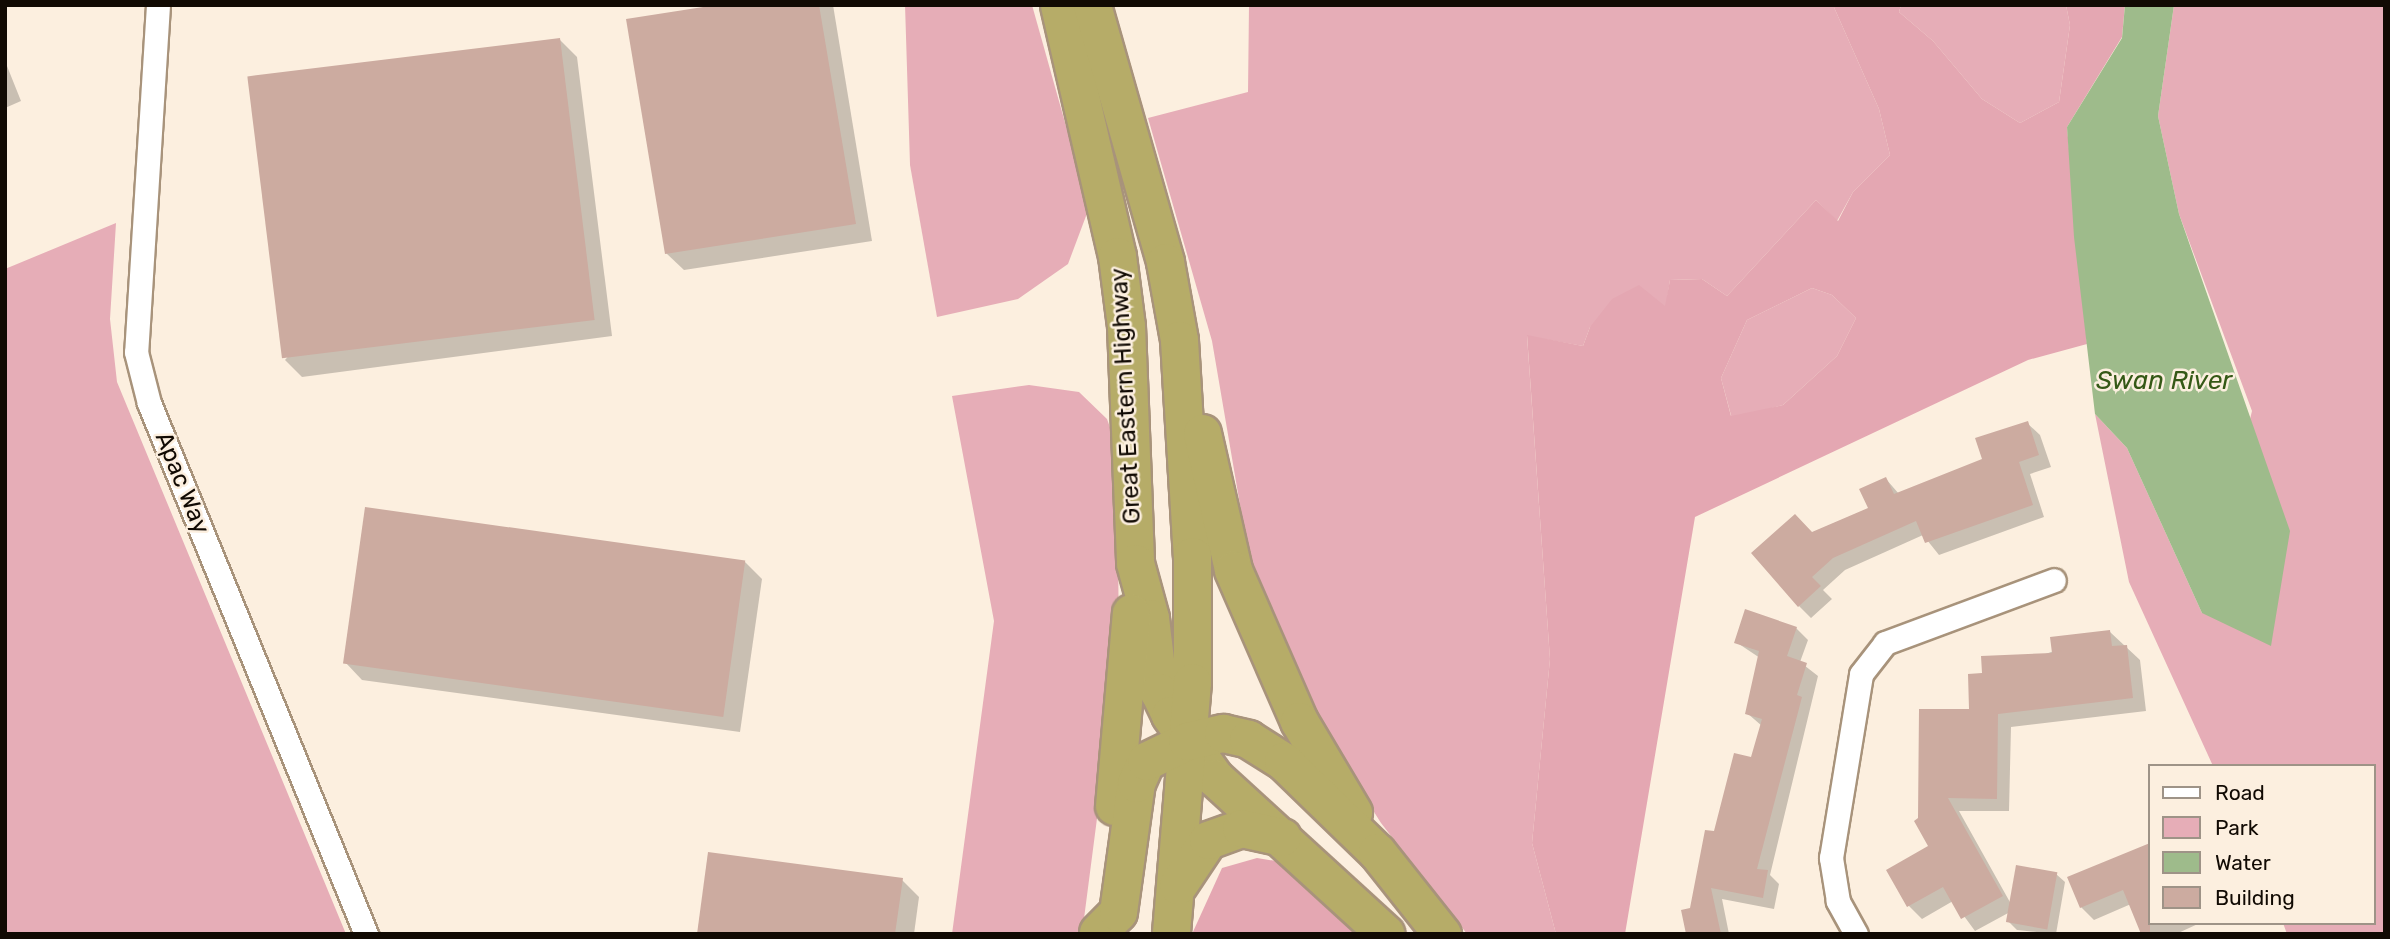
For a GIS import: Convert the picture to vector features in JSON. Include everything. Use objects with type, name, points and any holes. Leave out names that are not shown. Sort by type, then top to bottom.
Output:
[{"type":"highway","name":"Great Eastern Highway","points":[[1059,5],[1117,256],[1126,326],[1135,563],[1150,618],[1159,692],[1187,741],[1215,778],[1386,934]]},
{"type":"highway","name":"Great Eastern Highway","points":[[1092,5],[1165,262],[1179,340],[1192,556],[1192,682],[1187,741]]},
{"type":"highway","points":[[1179,340],[1233,570],[1299,720],[1377,852]]},
{"type":"highway","points":[[1098,933],[1122,738],[1135,563]]},
{"type":"highway","points":[[1098,933],[1118,912],[1136,783],[1146,761],[1187,741],[1223,733],[1248,739],[1283,761],[1377,852],[1442,934]]},
{"type":"highway","points":[[1171,934],[1187,741]]},
{"type":"highway","points":[[1176,888],[1208,840],[1241,828],[1282,837]]},
{"type":"street","name":"Apac Way","points":[[158,5],[136,352],[149,403],[366,934]]},
{"type":"street","points":[[1857,934],[1838,901],[1831,858],[1861,674],[1885,643],[2054,580]]},
{"type":"green space","points":[[905,5],[1032,5],[1089,208],[1068,264],[1018,299],[937,317],[910,165]]},
{"type":"green space","points":[[1249,5],[1833,5],[1879,109],[1890,155],[1853,192],[1837,221],[1816,200],[1727,296],[1702,279],[1670,280],[1666,306],[1590,327],[1583,346],[1527,336],[1550,659],[1532,843],[1556,934],[1467,934],[1381,823],[1306,704],[1252,575],[1212,341],[1148,118],[1248,92]]},
{"type":"green space","points":[[1901,5],[2066,5],[2070,25],[2059,102],[2020,123],[1982,99],[1933,41],[1899,12]]},
{"type":"green space","points":[[2174,5],[2385,5],[2385,934],[2287,934],[2284,925],[2376,925],[2376,764],[2212,764],[2129,582],[2095,414],[2127,448],[2202,613],[2252,411],[2179,214],[2158,116]]},
{"type":"green space","points":[[116,223],[110,319],[117,382],[346,934],[5,934],[5,269]]},
{"type":"green space","points":[[1812,288],[1832,295],[1856,318],[1837,356],[1783,405],[1732,419],[1721,378],[1747,320]]},
{"type":"green space","points":[[1029,385],[1079,392],[1107,419],[1117,447],[1119,649],[1082,934],[952,934],[994,621],[952,396]]},
{"type":"shaded area","points":[[1833,5],[1901,5],[1899,12],[1933,41],[1982,99],[2020,123],[2059,102],[2070,25],[2066,5],[2125,5],[2122,37],[2067,127],[2087,344],[2028,360],[1695,517],[1625,934],[1556,934],[1532,843],[1550,659],[1527,335],[1583,346],[1590,327],[1612,299],[1639,285],[1665,306],[1670,280],[1702,279],[1727,296],[1816,200],[1838,221],[1853,192],[1890,155],[1879,109]],"holes":[[[1812,288],[1832,295],[1856,318],[1837,356],[1783,405],[1731,416],[1721,378],[1747,320]]]},
{"type":"shaded area","points":[[1257,858],[1294,864],[1361,934],[1192,934],[1222,868]]},
{"type":"water","name":"Swan River","points":[[2125,5],[2174,5],[2158,116],[2179,214],[2290,531],[2271,646],[2202,613],[2127,448],[2095,414],[2074,237],[2067,127],[2122,38]]},
{"type":"building","points":[[716,5],[819,5],[856,224],[665,254],[626,19]]},
{"type":"building","points":[[560,38],[595,320],[282,358],[247,76]]},
{"type":"building","points":[[2028,421],[2039,455],[2019,462],[2033,505],[1925,543],[1916,521],[1833,558],[1812,577],[1821,586],[1798,607],[1751,553],[1795,514],[1812,532],[1868,508],[1859,489],[1886,477],[1894,494],[1982,459],[1975,438]]},
{"type":"building","points":[[365,507],[745,560],[723,717],[343,663]]},
{"type":"building","points":[[1745,609],[1797,627],[1787,656],[1807,663],[1797,695],[1802,697],[1757,869],[1768,870],[1763,898],[1711,888],[1721,934],[1686,934],[1681,910],[1690,908],[1705,830],[1714,831],[1734,753],[1751,757],[1762,719],[1745,714],[1759,651],[1734,643]]},
{"type":"building","points":[[2110,630],[2112,646],[2127,645],[2133,698],[1998,714],[1997,799],[1948,798],[2003,896],[1961,919],[1943,887],[1907,907],[1886,870],[1928,846],[1914,821],[1918,818],[1919,709],[1969,709],[1968,674],[1982,673],[1981,656],[2052,653],[2050,637]]},
{"type":"building","points":[[2148,844],[2150,934],[2141,934],[2123,890],[2080,908],[2067,877]]},
{"type":"building","points":[[708,852],[903,878],[895,934],[697,934]]},
{"type":"building","points":[[2016,865],[2057,872],[2047,929],[2006,922]]}]
